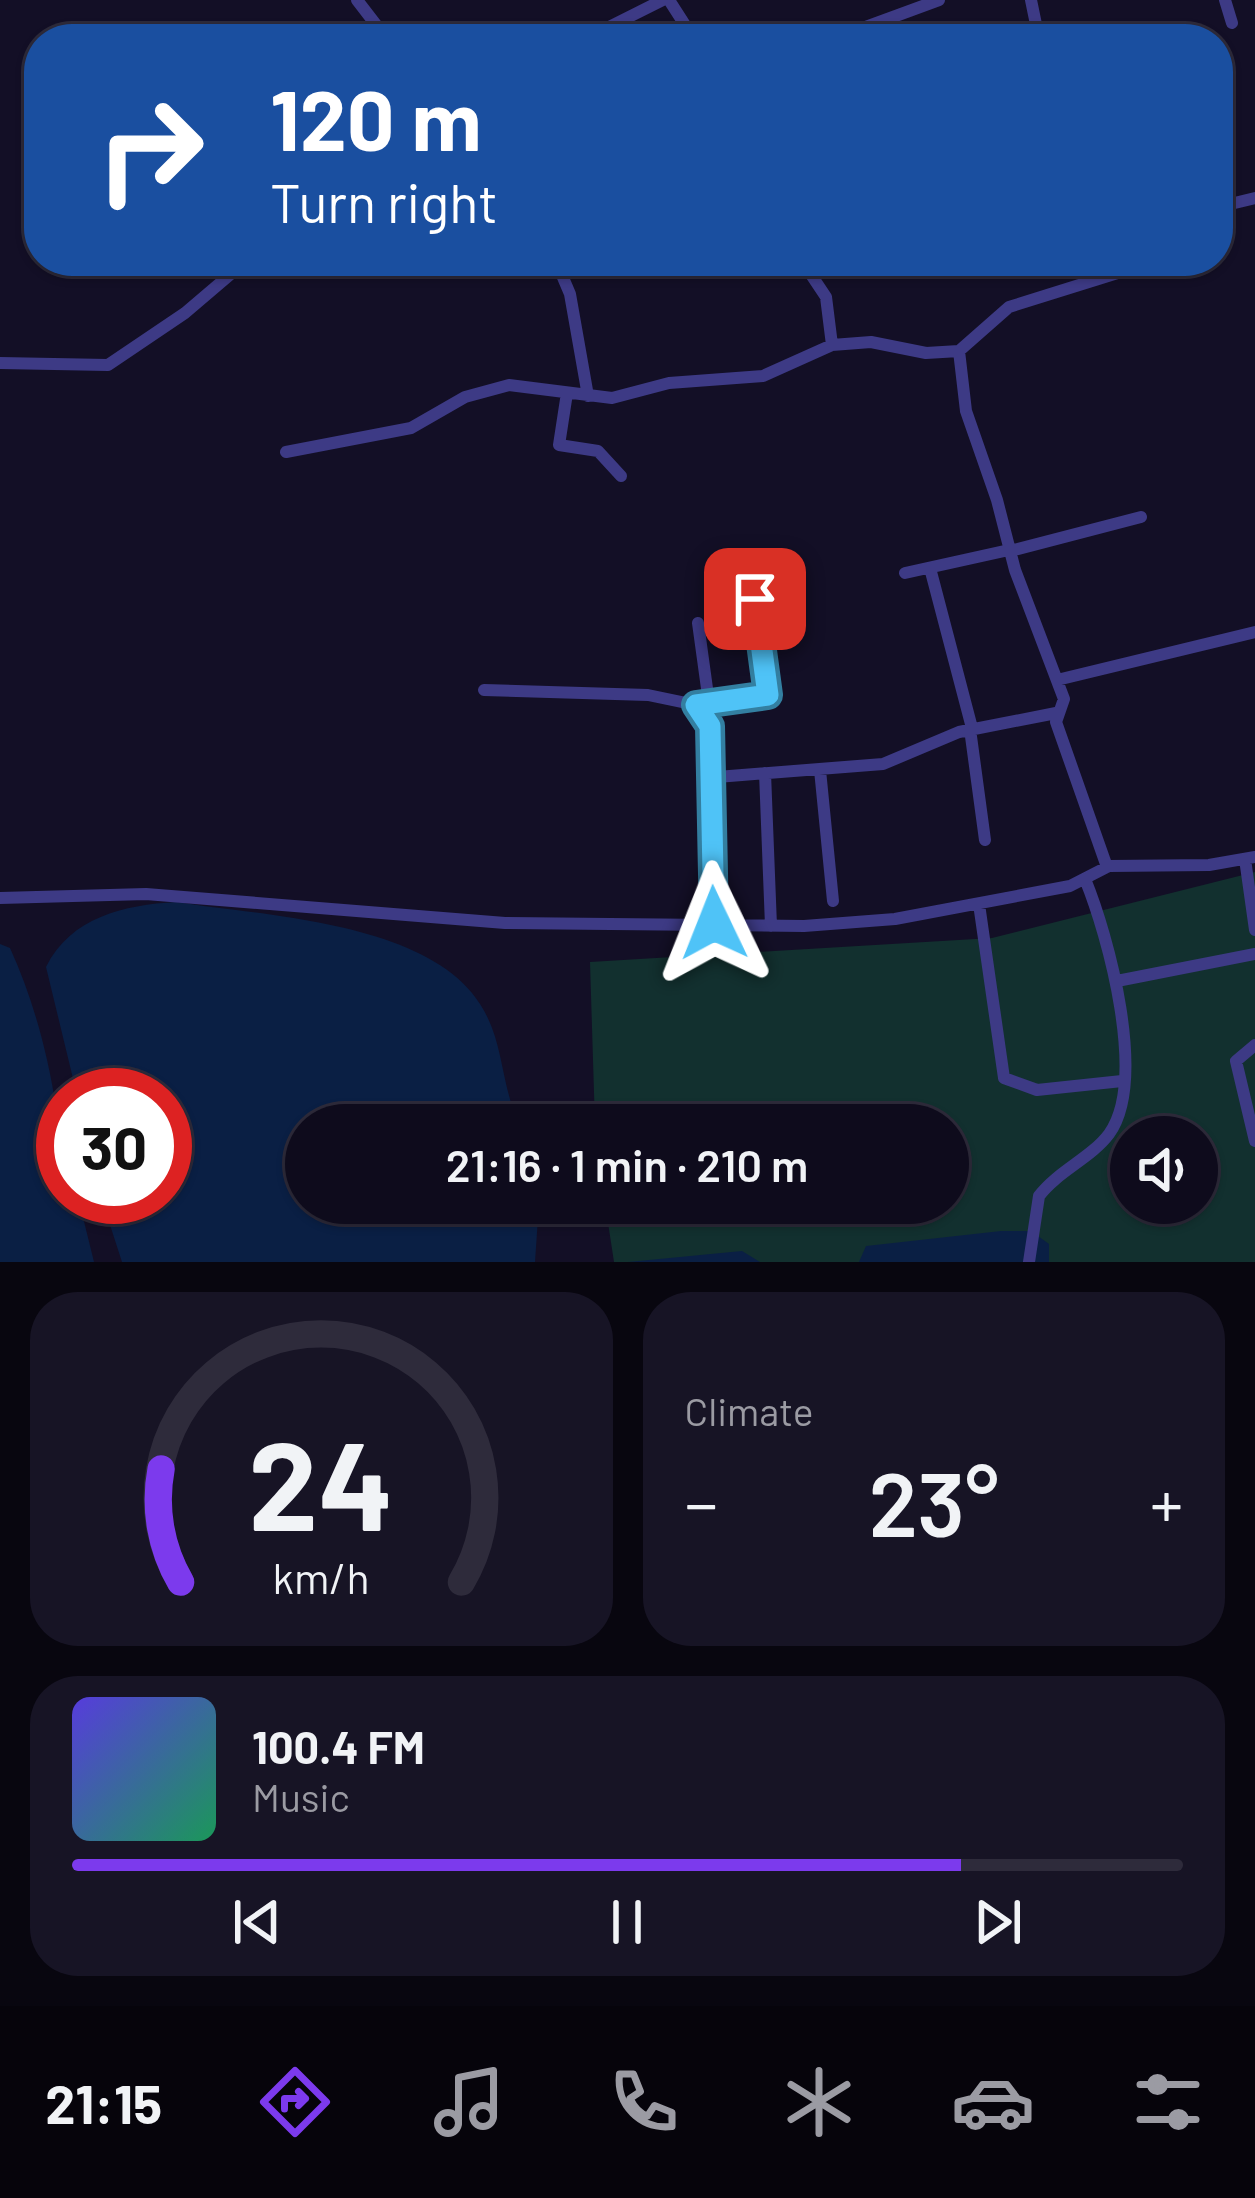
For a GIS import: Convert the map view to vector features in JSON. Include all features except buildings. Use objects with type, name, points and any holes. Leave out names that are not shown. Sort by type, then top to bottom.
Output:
[{"type":"street","points":[[357,0],[375,24]]},
{"type":"street","points":[[616,24],[666,0]]},
{"type":"street","points":[[873,24],[939,0]]},
{"type":"street","points":[[1225,0],[1232,23]]},
{"type":"street","points":[[0,363],[108,365],[185,314],[229,276]]},
{"type":"street","points":[[563,276],[570,293],[588,396]]},
{"type":"street","points":[[812,276],[826,297],[832,345]]},
{"type":"street","points":[[286,452],[395,433],[466,397],[498,387],[612,398],[669,383],[763,376],[832,345],[871,343],[926,353],[959,352],[997,314],[1109,276]]},
{"type":"street","points":[[959,352],[966,411],[987,469],[1005,552],[1057,680],[1060,708],[1106,867]]},
{"type":"street","points":[[567,393],[559,445],[598,451],[621,476]]},
{"type":"street","points":[[905,573],[1141,517]]},
{"type":"street","points":[[930,568],[971,729],[985,840]]},
{"type":"street","points":[[484,690],[648,695],[703,704],[764,698],[771,691],[755,599]]},
{"type":"street","points":[[698,623],[713,780],[713,923]]},
{"type":"street","points":[[1057,680],[1255,632]]},
{"type":"street","points":[[713,780],[883,764],[971,729],[1060,708]]},
{"type":"street","points":[[820,770],[833,902]]},
{"type":"street","points":[[765,773],[771,926]]},
{"type":"street","points":[[0,898],[146,894],[506,923],[771,926],[895,920],[1084,879],[1106,867],[1209,866],[1250,858],[1255,930]]},
{"type":"street","points":[[1029,1262],[1039,1196],[1108,1135],[1122,1102],[1118,981],[1084,879]]},
{"type":"street","points":[[979,904],[1004,1078],[1037,1090],[1122,1082]]},
{"type":"street","points":[[1118,981],[1255,954]]},
{"type":"street","points":[[1255,1045],[1236,1060],[1255,1141]]},
{"type":"green space","points":[[1255,872],[1255,1262],[614,1262],[608,1224],[969,1224],[969,1104],[594,1104],[590,962],[992,938]]},
{"type":"water","points":[[176,902],[342,928],[423,955],[456,977],[488,1019],[512,1104],[285,1104],[285,1224],[538,1224],[535,1262],[122,1262],[110,1224],[192,1224],[192,1068],[70,1068],[46,967],[84,925],[137,906]]},
{"type":"water","points":[[0,944],[10,948],[22,977],[48,1068],[36,1068],[36,1224],[85,1224],[94,1262],[0,1262]]},
{"type":"water","points":[[1031,1231],[1049,1244],[1049,1262],[859,1262],[866,1246]]},
{"type":"water","points":[[742,1251],[760,1262],[628,1262]]},
{"type":"route","points":[[714,923],[710,726],[696,705],[764,698],[771,691],[755,599]]}]
